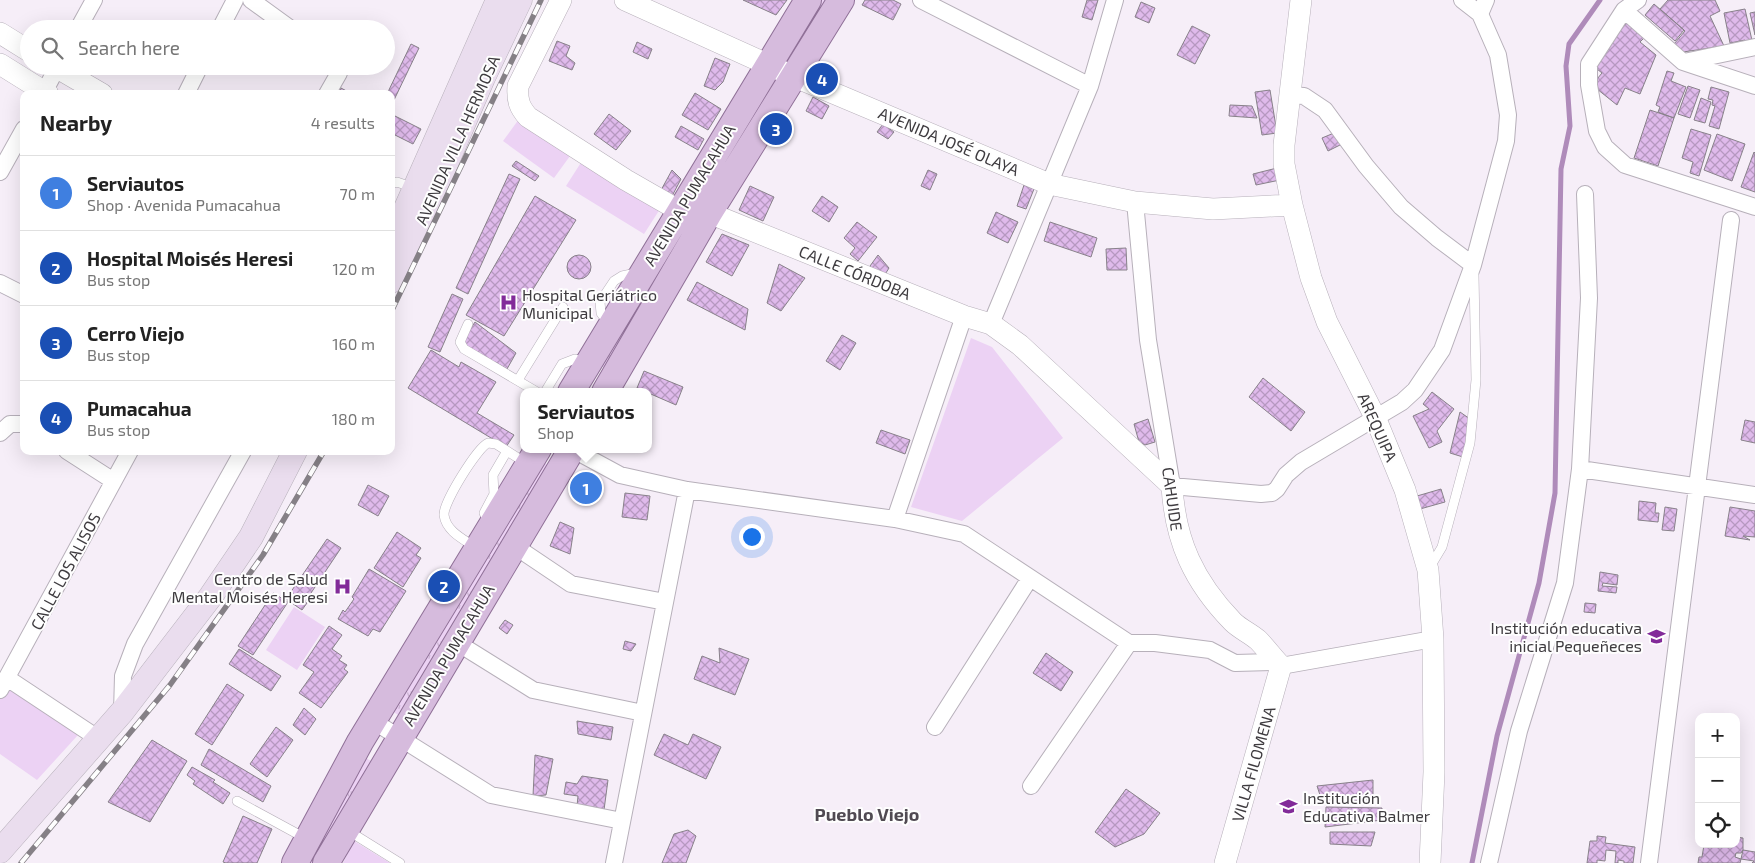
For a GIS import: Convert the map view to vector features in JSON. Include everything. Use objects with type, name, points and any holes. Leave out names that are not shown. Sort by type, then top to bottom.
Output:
[{"type":"main road","name":"AVENIDA VILLA HERMOSA","points":[[395,233],[498,0]]},
{"type":"main road","name":"AVENIDA VILLA HERMOSA","points":[[395,269],[520,0]]},
{"type":"main road","name":"AVENIDA PUMACAHUA","points":[[573,388],[808,0]]},
{"type":"main road","name":"AVENIDA PUMACAHUA","points":[[609,385],[709,213],[841,0]]},
{"type":"main road","points":[[588,364],[609,385]]},
{"type":"main road","name":"AVENIDA PUMACAHUA","points":[[326,863],[513,545],[570,453]]},
{"type":"main road","points":[[0,850],[122,712],[211,596],[251,537],[293,455]]},
{"type":"main road","name":"AVENIDA PUMACAHUA","points":[[295,863],[373,721],[534,457]]},
{"type":"street","points":[[83,20],[94,0]]},
{"type":"street","points":[[225,20],[235,0]]},
{"type":"street","points":[[251,0],[279,20]]},
{"type":"street","name":"CALLE CÓRDOBA","points":[[561,0],[518,86],[517,99],[521,109],[528,117],[626,180],[680,211],[709,213],[964,316],[991,324],[1020,345],[1172,486]]},
{"type":"street","name":"AVENIDA JOSÉ OLAYA","points":[[625,0],[793,76],[1049,184],[1135,202],[1213,209],[1292,205]]},
{"type":"street","points":[[921,0],[1090,86]]},
{"type":"street","points":[[991,324],[1090,86],[1115,0]]},
{"type":"street","name":"AREQUIPA","points":[[1300,0],[1289,94],[1284,164],[1292,205],[1311,278],[1328,322],[1376,417],[1406,490],[1428,570],[1432,639],[1434,772],[1430,863]]},
{"type":"street","points":[[1172,486],[1261,494],[1272,493],[1286,475],[1300,462],[1402,402],[1415,390],[1442,350],[1473,265],[1500,169],[1506,141],[1508,115],[1498,55],[1483,7],[1462,0]]},
{"type":"street","points":[[1638,0],[1624,10],[1589,64],[1589,85],[1598,131],[1605,147],[1625,165],[1755,207]]},
{"type":"street","points":[[1624,10],[1683,62],[1755,86]]},
{"type":"street","points":[[0,33],[20,45]]},
{"type":"street","points":[[1683,62],[1755,48]]},
{"type":"street","points":[[0,64],[40,90]]},
{"type":"street","points":[[46,90],[53,75]]},
{"type":"street","points":[[70,75],[95,90]]},
{"type":"street","points":[[188,90],[196,75]]},
{"type":"street","points":[[330,90],[338,75]]},
{"type":"street","points":[[1289,94],[1304,96],[1325,110],[1366,166],[1401,207],[1437,238],[1473,265]]},
{"type":"street","points":[[0,172],[20,136]]},
{"type":"street","points":[[1489,863],[1519,730],[1566,583],[1580,469],[1589,298],[1585,194]]},
{"type":"street","name":"CAHUIDE","points":[[1135,202],[1148,340],[1172,486],[1173,514],[1179,537],[1201,583],[1234,623],[1258,640],[1279,664]]},
{"type":"street","points":[[1650,863],[1731,220]]},
{"type":"street","points":[[0,283],[20,293]]},
{"type":"street","points":[[895,519],[964,316]]},
{"type":"street","points":[[0,433],[10,424],[20,424]]},
{"type":"street","points":[[579,453],[620,475],[686,490],[895,519],[964,534],[1129,643],[1155,643],[1210,650],[1235,663],[1279,664],[1432,639]]},
{"type":"street","points":[[73,455],[112,480]]},
{"type":"street","name":"CALLE LOS ALISOS","points":[[4,684],[112,480],[128,455]]},
{"type":"street","points":[[122,712],[123,676],[135,644],[241,455]]},
{"type":"street","points":[[1580,469],[1755,495]]},
{"type":"street","points":[[614,863],[686,490]]},
{"type":"street","points":[[513,545],[571,584],[664,602]]},
{"type":"street","points":[[934,727],[1030,578]]},
{"type":"street","points":[[456,642],[533,690],[643,713]]},
{"type":"street","points":[[1031,786],[1129,643]]},
{"type":"street","name":"VILLA FILOMENA","points":[[1225,863],[1279,664]]},
{"type":"street","points":[[4,684],[99,738]]},
{"type":"street","points":[[373,721],[491,795],[622,821]]},
{"type":"lane","points":[[395,183],[414,188]]},
{"type":"lane","points":[[1428,570],[1442,547],[1470,443],[1476,380],[1473,265]]},
{"type":"lane","points":[[518,380],[563,307]]},
{"type":"lane","points":[[468,324],[460,342],[464,349],[531,388]]},
{"type":"lane","points":[[547,388],[562,364],[578,358],[588,364]]},
{"type":"lane","points":[[507,451],[493,474],[494,494],[484,513],[485,539],[449,527],[444,513],[445,506],[484,444],[496,444],[507,451],[534,457]]},
{"type":"lane","points":[[237,801],[307,839]]},
{"type":"lane","points":[[345,828],[400,863]]},
{"type":"green space","points":[[820,0],[829,0],[795,53],[788,49]]},
{"type":"green space","points":[[519,119],[570,156],[554,178],[503,141]]},
{"type":"green space","points":[[582,161],[660,209],[644,234],[566,186]]},
{"type":"green space","points":[[678,234],[682,236],[604,368],[601,365]]},
{"type":"green space","points":[[971,338],[992,347],[1063,438],[962,521],[911,507]]},
{"type":"green space","points":[[542,461],[548,465],[398,715],[392,711]]},
{"type":"green space","points":[[294,607],[325,627],[297,670],[266,650]]},
{"type":"green space","points":[[6,683],[78,735],[37,780],[0,754],[0,696]]},
{"type":"green space","points":[[364,757],[371,761],[315,863],[308,863]]},
{"type":"green space","points":[[354,841],[390,863],[343,863]]},
{"type":"building","points":[[743,0],[787,0],[776,15]]},
{"type":"building","points":[[865,0],[893,0],[901,4],[893,20],[862,5]]},
{"type":"building","points":[[1087,0],[1098,0],[1092,20],[1082,17]]},
{"type":"building","points":[[1668,0],[1715,0],[1720,11],[1710,16],[1724,46],[1683,52],[1674,44],[1685,31],[1660,9]]},
{"type":"building","points":[[1141,2],[1155,8],[1149,23],[1135,17]]},
{"type":"building","points":[[1654,4],[1684,30],[1675,41],[1645,15]]},
{"type":"building","points":[[1745,9],[1753,45],[1746,46],[1745,40],[1730,43],[1724,13]]},
{"type":"building","points":[[1755,12],[1755,35],[1750,13]]},
{"type":"building","points":[[1627,22],[1645,37],[1640,42],[1656,55],[1640,94],[1625,88],[1617,105],[1592,85],[1602,73],[1592,65]]},
{"type":"building","points":[[1192,26],[1210,35],[1195,64],[1177,55]]},
{"type":"building","points":[[557,41],[570,46],[566,56],[575,63],[572,70],[549,61]]},
{"type":"building","points":[[637,42],[652,49],[648,59],[633,52]]},
{"type":"building","points":[[411,44],[419,48],[395,98],[395,90],[389,90]]},
{"type":"building","points":[[715,58],[730,64],[723,82],[715,90],[704,86]]},
{"type":"building","points":[[1667,71],[1674,73],[1671,81],[1686,87],[1674,118],[1658,112],[1660,107],[1656,105]]},
{"type":"building","points":[[1688,86],[1700,90],[1690,118],[1678,114]]},
{"type":"building","points":[[1711,87],[1729,92],[1719,129],[1709,126],[1715,106],[1712,105],[1713,100],[1708,99]]},
{"type":"building","points":[[1270,90],[1277,133],[1262,135],[1255,92]]},
{"type":"building","points":[[695,93],[721,109],[708,130],[682,115]]},
{"type":"building","points":[[813,97],[829,106],[822,119],[806,111]]},
{"type":"building","points":[[1701,98],[1711,102],[1705,123],[1694,120]]},
{"type":"building","points":[[1230,105],[1252,106],[1257,118],[1229,116]]},
{"type":"building","points":[[1650,110],[1674,118],[1658,166],[1634,158]]},
{"type":"building","points":[[609,114],[631,131],[616,150],[594,134]]},
{"type":"building","points":[[395,116],[421,129],[413,144],[395,135]]},
{"type":"building","points":[[883,124],[894,132],[888,139],[877,132]]},
{"type":"building","points":[[681,126],[704,139],[698,150],[675,137]]},
{"type":"building","points":[[1691,129],[1711,135],[1699,176],[1690,173],[1693,162],[1682,158]]},
{"type":"building","points":[[1334,133],[1344,143],[1328,151],[1322,138]]},
{"type":"building","points":[[1717,134],[1745,144],[1732,181],[1704,170]]},
{"type":"building","points":[[1755,153],[1755,192],[1741,187]]},
{"type":"building","points":[[516,161],[539,176],[535,181],[512,166]]},
{"type":"building","points":[[1277,168],[1280,180],[1256,185],[1253,174]]},
{"type":"building","points":[[672,170],[681,179],[671,198],[660,192]]},
{"type":"building","points":[[928,170],[937,174],[930,190],[921,186]]},
{"type":"building","points":[[509,174],[520,179],[468,294],[456,288]]},
{"type":"building","points":[[1024,185],[1034,189],[1026,209],[1017,206]]},
{"type":"building","points":[[750,186],[774,197],[763,221],[739,210]]},
{"type":"building","points":[[535,196],[576,220],[504,336],[466,315]]},
{"type":"building","points":[[822,196],[838,207],[829,222],[812,211]]},
{"type":"building","points":[[996,212],[1018,222],[1008,243],[987,233]]},
{"type":"building","points":[[857,222],[877,237],[858,261],[850,254],[855,248],[844,238]]},
{"type":"building","points":[[1050,222],[1097,238],[1091,257],[1044,241]]},
{"type":"building","points":[[722,234],[749,245],[732,276],[706,262]]},
{"type":"building","points":[[1126,248],[1127,270],[1107,270],[1106,249]]},
{"type":"building","points":[[579,255],[584,256],[590,262],[590,272],[584,278],[579,279],[574,278],[568,272],[567,267],[568,262],[574,256]]},
{"type":"building","points":[[878,255],[889,268],[884,276],[878,276],[870,266]]},
{"type":"building","points":[[779,264],[805,278],[781,311],[767,303]]},
{"type":"building","points":[[697,282],[748,309],[745,330],[687,300]]},
{"type":"building","points":[[452,294],[463,299],[440,352],[428,347]]},
{"type":"building","points":[[475,322],[516,353],[507,369],[495,362],[494,364],[461,343]]},
{"type":"building","points":[[842,335],[856,343],[840,370],[826,361]]},
{"type":"building","points":[[431,350],[459,367],[461,362],[496,382],[477,413],[514,435],[506,447],[408,388]]},
{"type":"building","points":[[644,371],[683,387],[676,405],[652,395],[652,388],[637,388]]},
{"type":"building","points":[[1263,378],[1305,412],[1291,431],[1249,397]]},
{"type":"building","points":[[1432,392],[1454,409],[1437,431],[1442,442],[1429,448],[1413,416],[1429,409],[1423,404]]},
{"type":"building","points":[[1460,412],[1470,419],[1463,457],[1450,453]]},
{"type":"building","points":[[1148,419],[1155,442],[1145,445],[1139,442],[1134,424]]},
{"type":"building","points":[[1745,420],[1755,422],[1755,443],[1741,440]]},
{"type":"building","points":[[881,430],[910,440],[905,454],[876,443]]},
{"type":"building","points":[[368,485],[389,496],[378,516],[358,505]]},
{"type":"building","points":[[1441,489],[1445,502],[1420,509],[1417,496]]},
{"type":"building","points":[[625,493],[650,496],[647,520],[622,517]]},
{"type":"building","points":[[1639,501],[1656,503],[1655,513],[1659,513],[1658,522],[1638,520]]},
{"type":"building","points":[[1665,507],[1677,509],[1674,531],[1662,530]]},
{"type":"building","points":[[1730,507],[1755,511],[1755,537],[1743,536],[1750,540],[1725,536]]},
{"type":"building","points":[[560,522],[574,528],[570,554],[550,546]]},
{"type":"building","points":[[397,532],[421,548],[416,555],[421,558],[403,587],[374,568]]},
{"type":"building","points":[[327,539],[341,548],[305,602],[307,603],[302,610],[286,599]]},
{"type":"building","points":[[369,569],[406,591],[380,632],[373,629],[368,636],[338,619],[343,610],[345,612],[354,599],[352,597]]},
{"type":"building","points":[[1600,572],[1618,575],[1617,585],[1603,583],[1602,586],[1617,587],[1616,593],[1598,591]]},
{"type":"building","points":[[273,593],[288,602],[253,655],[238,646]]},
{"type":"building","points":[[1585,603],[1596,604],[1595,613],[1584,612]]},
{"type":"building","points":[[505,620],[513,625],[507,634],[499,628]]},
{"type":"building","points":[[329,626],[342,635],[332,649],[342,656],[339,660],[347,665],[344,669],[348,672],[321,708],[299,693],[314,672],[303,665]]},
{"type":"building","points":[[625,641],[636,644],[631,651],[623,649]]},
{"type":"building","points":[[719,648],[749,659],[735,695],[694,679],[702,656],[720,663]]},
{"type":"building","points":[[239,649],[281,676],[271,691],[229,664]]},
{"type":"building","points":[[1046,653],[1073,672],[1061,691],[1033,673]]},
{"type":"building","points":[[227,684],[244,695],[212,745],[195,734]]},
{"type":"building","points":[[304,708],[316,719],[305,735],[293,725]]},
{"type":"building","points":[[577,721],[613,727],[611,740],[578,734]]},
{"type":"building","points":[[276,727],[293,740],[267,777],[250,764]]},
{"type":"building","points":[[664,734],[688,745],[693,734],[721,747],[706,779],[654,755]]},
{"type":"building","points":[[152,740],[187,761],[150,822],[108,802]]},
{"type":"building","points":[[209,749],[271,786],[263,802],[201,765]]},
{"type":"building","points":[[535,755],[553,759],[546,795],[533,796]]},
{"type":"building","points":[[192,767],[215,780],[213,782],[230,793],[223,804],[193,784],[195,781],[187,775]]},
{"type":"building","points":[[582,776],[608,780],[604,810],[577,806],[578,796],[564,794],[566,782],[577,784]]},
{"type":"building","points":[[1373,780],[1373,799],[1323,804],[1317,786]]},
{"type":"building","points":[[1126,789],[1160,813],[1144,834],[1115,847],[1095,832]]},
{"type":"building","points":[[1326,807],[1382,808],[1382,820],[1325,827]]},
{"type":"building","points":[[243,816],[272,829],[257,863],[223,862]]},
{"type":"building","points":[[688,830],[696,836],[686,863],[662,863],[674,834]]},
{"type":"building","points":[[1330,832],[1375,832],[1371,846],[1330,844]]},
{"type":"building","points":[[1597,836],[1606,837],[1605,843],[1635,847],[1633,863],[1624,863],[1624,861],[1618,860],[1618,863],[1615,863],[1616,851],[1606,850],[1605,861],[1597,860],[1597,863],[1587,863],[1590,841],[1597,841]]},
{"type":"building","points":[[1740,838],[1743,838],[1743,850],[1741,853],[1736,853],[1735,857],[1741,859],[1740,863],[1698,863],[1699,857],[1702,857],[1704,848],[1740,848]]},
{"type":"building","points":[[1743,850],[1755,852],[1755,863],[1752,863],[1754,861],[1741,859]]},
{"type":"waterway","points":[[1472,863],[1497,736],[1539,583],[1555,493],[1561,169],[1570,126],[1566,66],[1569,44],[1600,0]]},
{"type":"railway","points":[[395,304],[541,0]]},
{"type":"railway","points":[[21,863],[170,685],[263,555],[322,455]]},
{"type":"place","name":"Pumacahua","points":[[822,79]]},
{"type":"place","name":"Cerro Viejo","points":[[776,129]]},
{"type":"place","name":"Hospital Geriátrico Municipal","points":[[508,303]]},
{"type":"place","name":"Serviautos","points":[[586,488]]},
{"type":"place","name":"Hospital Moisés Heresi","points":[[444,586]]},
{"type":"place","name":"Centro de Salud Mental Moisés Heresi","points":[[342,587]]},
{"type":"place","name":"Institución educativa inicial Pequeñeces","points":[[1656,636]]},
{"type":"place","name":"Institución Educativa Balmer","points":[[1289,806]]},
{"type":"district","name":"Pueblo Viejo","points":[[867,814]]}]
